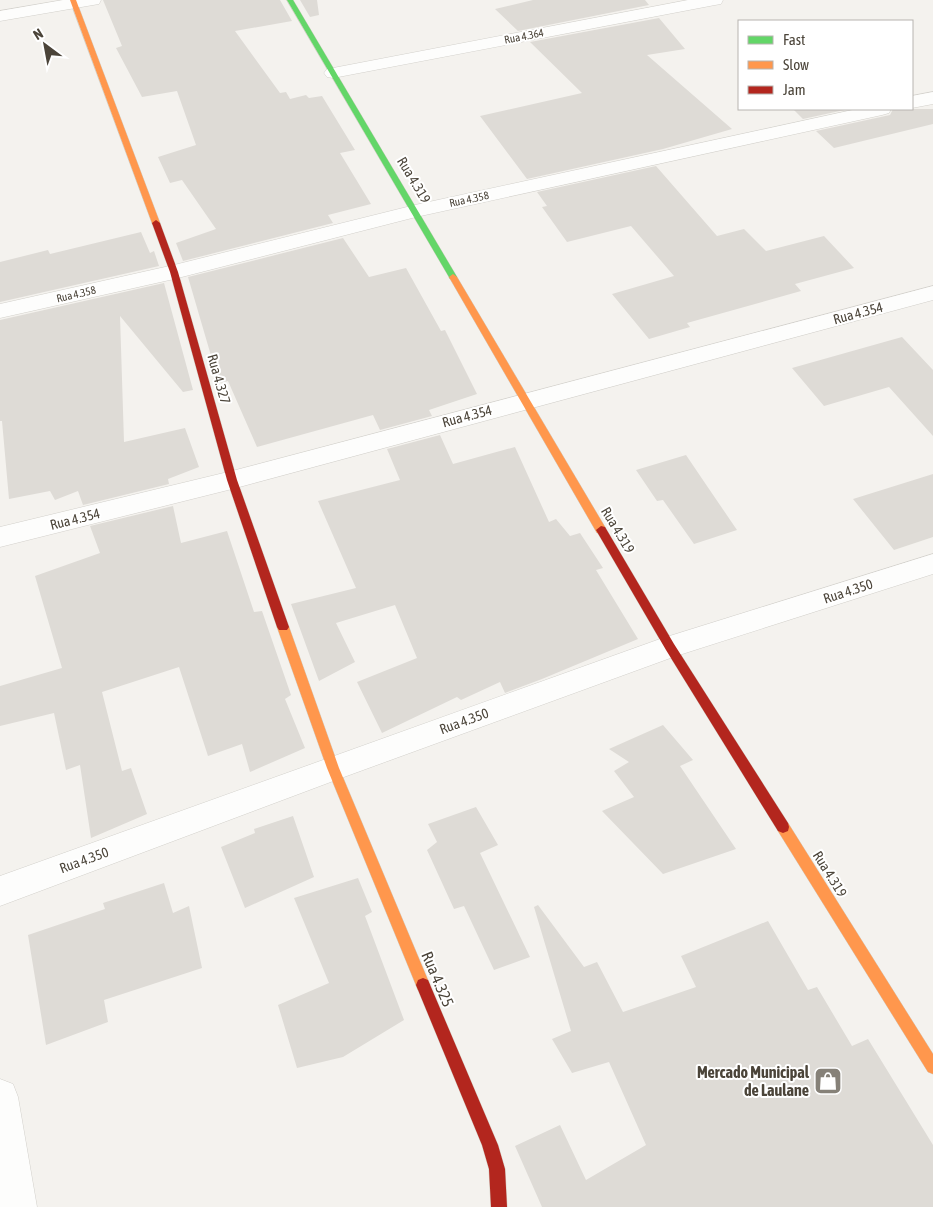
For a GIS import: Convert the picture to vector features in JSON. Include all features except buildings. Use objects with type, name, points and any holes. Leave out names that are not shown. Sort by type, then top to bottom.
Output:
[{"type":"street","points":[[0,16],[93,0]]},
{"type":"street","name":"Rua 4.319","points":[[290,0],[670,647],[933,1067]]},
{"type":"street","name":"Rua 4.364","points":[[333,73],[715,0]]},
{"type":"street","name":"Rua 4.327","points":[[73,2],[174,272],[232,480],[332,768]]},
{"type":"street","points":[[913,102],[933,98]]},
{"type":"street","name":"Rua 4.358","points":[[0,311],[174,272],[415,211],[877,110]]},
{"type":"street","name":"Rua 4.354","points":[[0,537],[232,480],[933,293]]},
{"type":"street","name":"Rua 4.350","points":[[0,891],[332,768],[670,647],[933,564]]},
{"type":"street","name":"Rua 4.325","points":[[332,768],[490,1145],[497,1169],[499,1207]]},
{"type":"street","points":[[0,1097],[18,1207]]},
{"type":"traffic: fast","points":[[290,0],[453,277]]},
{"type":"traffic: slow","points":[[73,0],[156,223]]},
{"type":"traffic: slow","points":[[453,277],[601,530]]},
{"type":"traffic: slow","points":[[283,627],[333,768],[423,985]]},
{"type":"traffic: slow","points":[[783,827],[933,1067]]},
{"type":"traffic: jam","points":[[156,223],[174,272],[232,480],[283,627]]},
{"type":"traffic: jam","points":[[601,530],[670,647],[783,827]]},
{"type":"traffic: jam","points":[[423,985],[490,1145],[497,1169],[499,1207]]},
{"type":"place","name":"Mercado Municipal de Laulane","points":[[828,1081]]}]
